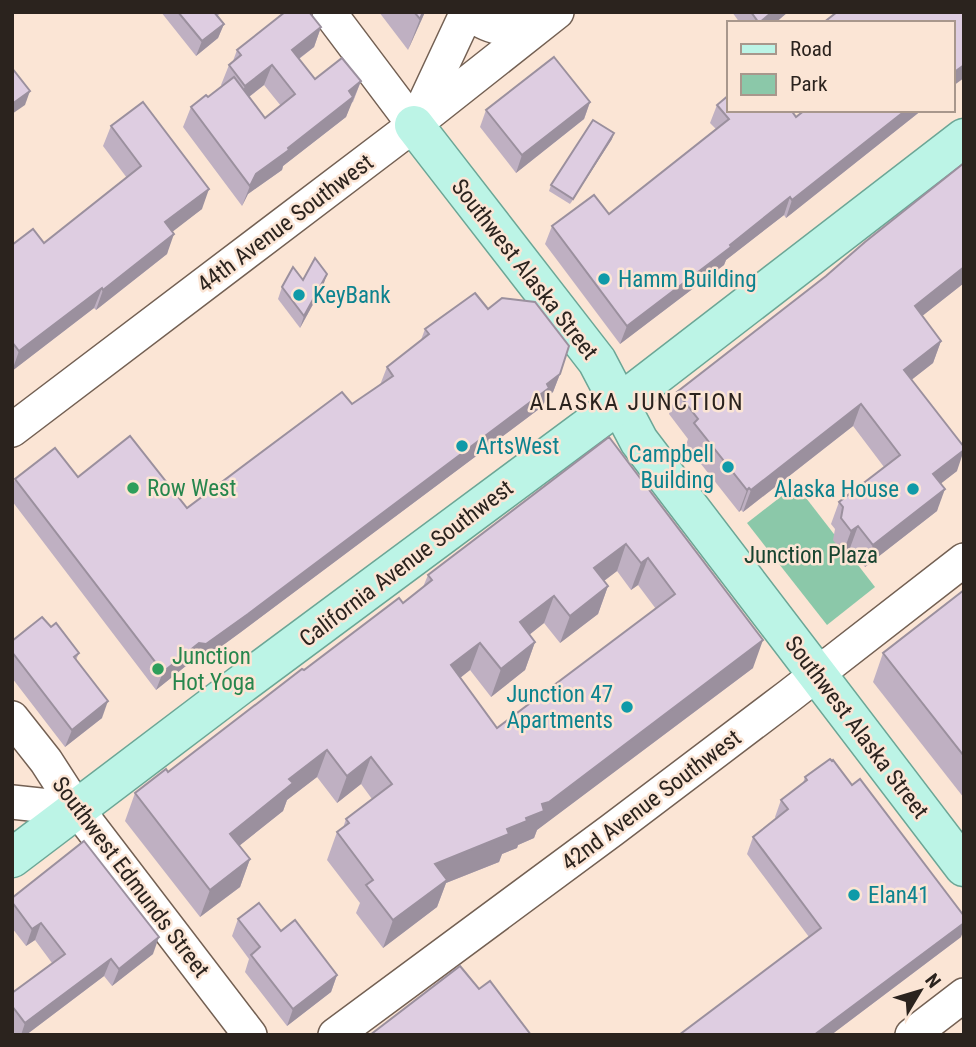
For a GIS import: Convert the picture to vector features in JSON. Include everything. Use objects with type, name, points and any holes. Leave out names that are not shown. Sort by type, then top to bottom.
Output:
[{"type":"main road","name":"Southwest Alaska Street","points":[[414,125],[597,361],[639,441],[964,867]]},
{"type":"main road","name":"California Avenue Southwest","points":[[12,858],[619,404],[964,138]]},
{"type":"street","name":"Southwest Alaska Street","points":[[328,12],[414,125]]},
{"type":"street","points":[[414,125],[467,12]]},
{"type":"street","name":"44th Avenue Southwest","points":[[467,12],[489,25],[508,29],[557,13]]},
{"type":"street","name":"44th Avenue Southwest","points":[[12,430],[557,13]]},
{"type":"street","name":"42nd Avenue Southwest","points":[[335,1035],[612,830],[964,560]]},
{"type":"street","name":"Southwest Edmunds Street","points":[[12,718],[46,761],[77,809],[250,1035]]},
{"type":"street","points":[[12,802],[77,809]]},
{"type":"street","points":[[912,1035],[964,995]]},
{"type":"green space","name":"Junction Plaza","points":[[796,485],[875,587],[827,625],[747,523]]},
{"type":"building","points":[[178,12],[214,12],[224,24],[202,41]]},
{"type":"building","points":[[285,12],[309,12],[321,27],[292,50],[315,79],[342,58],[361,81],[349,91],[353,97],[256,174],[250,186],[191,107],[234,77],[265,118],[295,94],[272,65],[245,86],[229,65],[241,55],[237,50]]},
{"type":"building","points":[[414,12],[423,12],[420,19]]},
{"type":"building","points":[[751,12],[772,12],[761,21],[758,21]]},
{"type":"building","points":[[837,12],[964,12],[964,65],[955,72],[955,21],[826,21]]},
{"type":"building","points":[[554,57],[590,102],[522,155],[486,110]]},
{"type":"building","points":[[12,68],[30,91],[12,104]]},
{"type":"building","points":[[727,97],[727,112],[792,112],[796,117],[802,112],[903,112],[792,200],[790,197],[730,245],[731,247],[627,326],[552,226],[594,195],[609,214],[729,119],[717,105]]},
{"type":"building","points":[[143,102],[209,189],[165,222],[174,234],[19,351],[12,342],[12,245],[33,229],[44,243],[141,166],[111,126]]},
{"type":"building","points":[[593,120],[614,133],[573,199],[551,185]]},
{"type":"building","points":[[964,163],[964,267],[915,306],[941,341],[904,370],[964,450],[933,474],[945,489],[873,545],[858,526],[851,531],[841,518],[843,507],[839,502],[900,455],[861,404],[751,490],[747,490],[694,423],[698,419],[677,392],[826,276]]},
{"type":"building","name":"KeyBank","points":[[315,258],[327,274],[304,316],[282,287],[293,267],[303,280]]},
{"type":"building","points":[[475,293],[488,309],[502,298],[535,302],[569,346],[560,374],[547,384],[549,388],[248,614],[206,644],[199,643],[163,672],[15,479],[55,448],[78,477],[130,436],[187,508],[342,392],[352,404],[393,376],[387,367],[429,334],[425,329]]},
{"type":"building","points":[[609,437],[763,640],[549,802],[542,804],[544,811],[507,829],[509,834],[435,864],[447,880],[393,920],[366,885],[373,880],[337,832],[349,823],[346,819],[392,784],[371,757],[347,776],[327,750],[289,779],[293,783],[230,834],[250,859],[210,890],[135,793],[166,769],[168,772],[399,598],[403,603],[432,580],[428,575]],"holes":[[[626,544],[641,563],[648,558],[675,594],[497,728],[451,665],[480,643],[501,669],[535,642],[520,622],[554,596],[570,616],[608,586],[594,568]]]},
{"type":"building","points":[[964,590],[964,756],[883,653]]},
{"type":"building","points":[[42,617],[51,627],[56,623],[79,653],[74,657],[108,701],[72,730],[12,652],[12,641]]},
{"type":"building","name":"Elan41","points":[[830,759],[852,785],[860,779],[964,916],[964,923],[814,1035],[679,1035],[821,928],[753,837],[788,809],[781,800],[807,780],[805,777]]},
{"type":"building","points":[[84,841],[159,937],[119,969],[111,959],[25,1023],[12,1006],[12,993],[65,954],[41,923],[32,929],[12,902],[12,898]]},
{"type":"building","points":[[259,903],[281,931],[295,920],[337,975],[293,1009],[251,955],[260,947],[238,919]]},
{"type":"building","points":[[460,966],[479,989],[490,981],[531,1035],[370,1035]]},
{"type":"place","name":"Hamm Building","points":[[604,279]]},
{"type":"place","name":"KeyBank","points":[[299,295]]},
{"type":"place","name":"ArtsWest","points":[[462,446]]},
{"type":"place","name":"Campbell Building","points":[[728,467]]},
{"type":"place","name":"Row West","points":[[133,488]]},
{"type":"place","name":"Alaska House","points":[[913,489]]},
{"type":"place","name":"Junction Hot Yoga","points":[[158,669]]},
{"type":"place","name":"Junction 47 Apartments","points":[[627,707]]},
{"type":"place","name":"Elan41","points":[[854,895]]},
{"type":"district","name":"ALASKA JUNCTION","points":[[637,402]]}]
